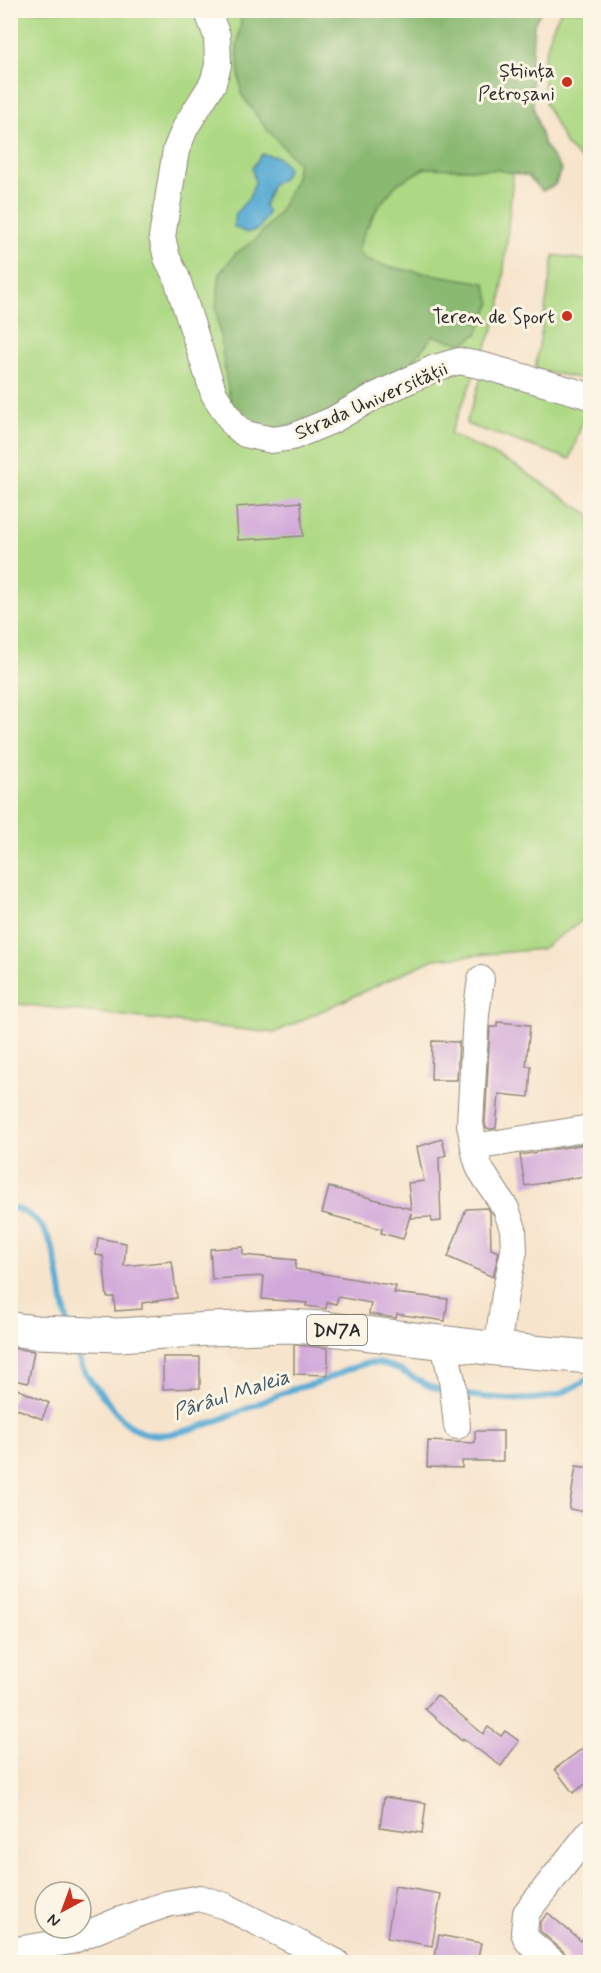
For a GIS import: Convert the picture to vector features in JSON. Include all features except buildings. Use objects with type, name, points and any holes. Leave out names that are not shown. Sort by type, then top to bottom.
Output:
[{"type":"main road","name":"DN7A","points":[[23,1331],[119,1335],[288,1326],[322,1328],[444,1344],[591,1357]]},
{"type":"street","name":"Strada Universității","points":[[207,10],[217,36],[218,65],[213,82],[186,126],[176,150],[162,237],[167,258],[176,276],[214,394],[234,425],[245,434],[272,440],[292,437],[333,420],[435,368],[459,361],[591,396]]},
{"type":"street","points":[[481,979],[476,1014],[470,1124],[480,1169],[506,1209],[513,1229],[514,1251],[497,1349]]},
{"type":"street","points":[[474,1148],[591,1128]]},
{"type":"street","points":[[444,1344],[455,1404]]},
{"type":"street","points":[[553,1962],[527,1940],[524,1932],[526,1913],[591,1832]]},
{"type":"street","points":[[10,1951],[71,1941],[117,1921],[167,1904],[200,1898],[225,1906],[336,1962]]},
{"type":"green space","name":"Știința Petroșani","points":[[561,10],[590,11],[590,168],[566,145],[545,103],[543,61],[552,29]]},
{"type":"green space","points":[[11,11],[519,11],[515,153],[500,312],[450,434],[513,464],[590,515],[590,915],[541,949],[434,959],[274,1033],[11,1003]]},
{"type":"green space","points":[[239,11],[541,11],[534,24],[531,66],[533,105],[544,145],[561,169],[555,185],[542,191],[528,176],[498,170],[425,168],[397,184],[378,207],[363,235],[358,252],[366,260],[389,267],[485,283],[491,303],[477,334],[463,344],[433,336],[401,375],[318,419],[266,431],[233,413],[216,309],[220,273],[236,253],[255,240],[278,214],[295,180],[298,163],[265,127],[241,94],[237,49],[241,20]]},
{"type":"green space","name":"Teren de Sport","points":[[554,255],[590,261],[590,380],[535,370]]},
{"type":"green space","points":[[484,369],[588,404],[570,459],[466,424]]},
{"type":"water","points":[[262,154],[278,157],[288,168],[283,179],[272,184],[264,206],[268,213],[259,229],[247,233],[234,227],[236,213],[249,198],[255,182],[252,168]]},
{"type":"waterway","name":"Pârâul Maleia","points":[[10,1207],[27,1214],[40,1224],[48,1238],[58,1272],[68,1324]]},
{"type":"waterway","name":"Pârâul Maleia","points":[[73,1343],[86,1374],[116,1412],[130,1426],[149,1434],[164,1435],[200,1427],[288,1391],[370,1363],[390,1366],[427,1385],[446,1391]]},
{"type":"waterway","name":"Pârâul Maleia","points":[[459,1394],[535,1399],[565,1392],[590,1378]]},
{"type":"place","name":"Știința Petroșani","points":[[567,82]]},
{"type":"place","name":"Teren de Sport","points":[[567,316]]}]
